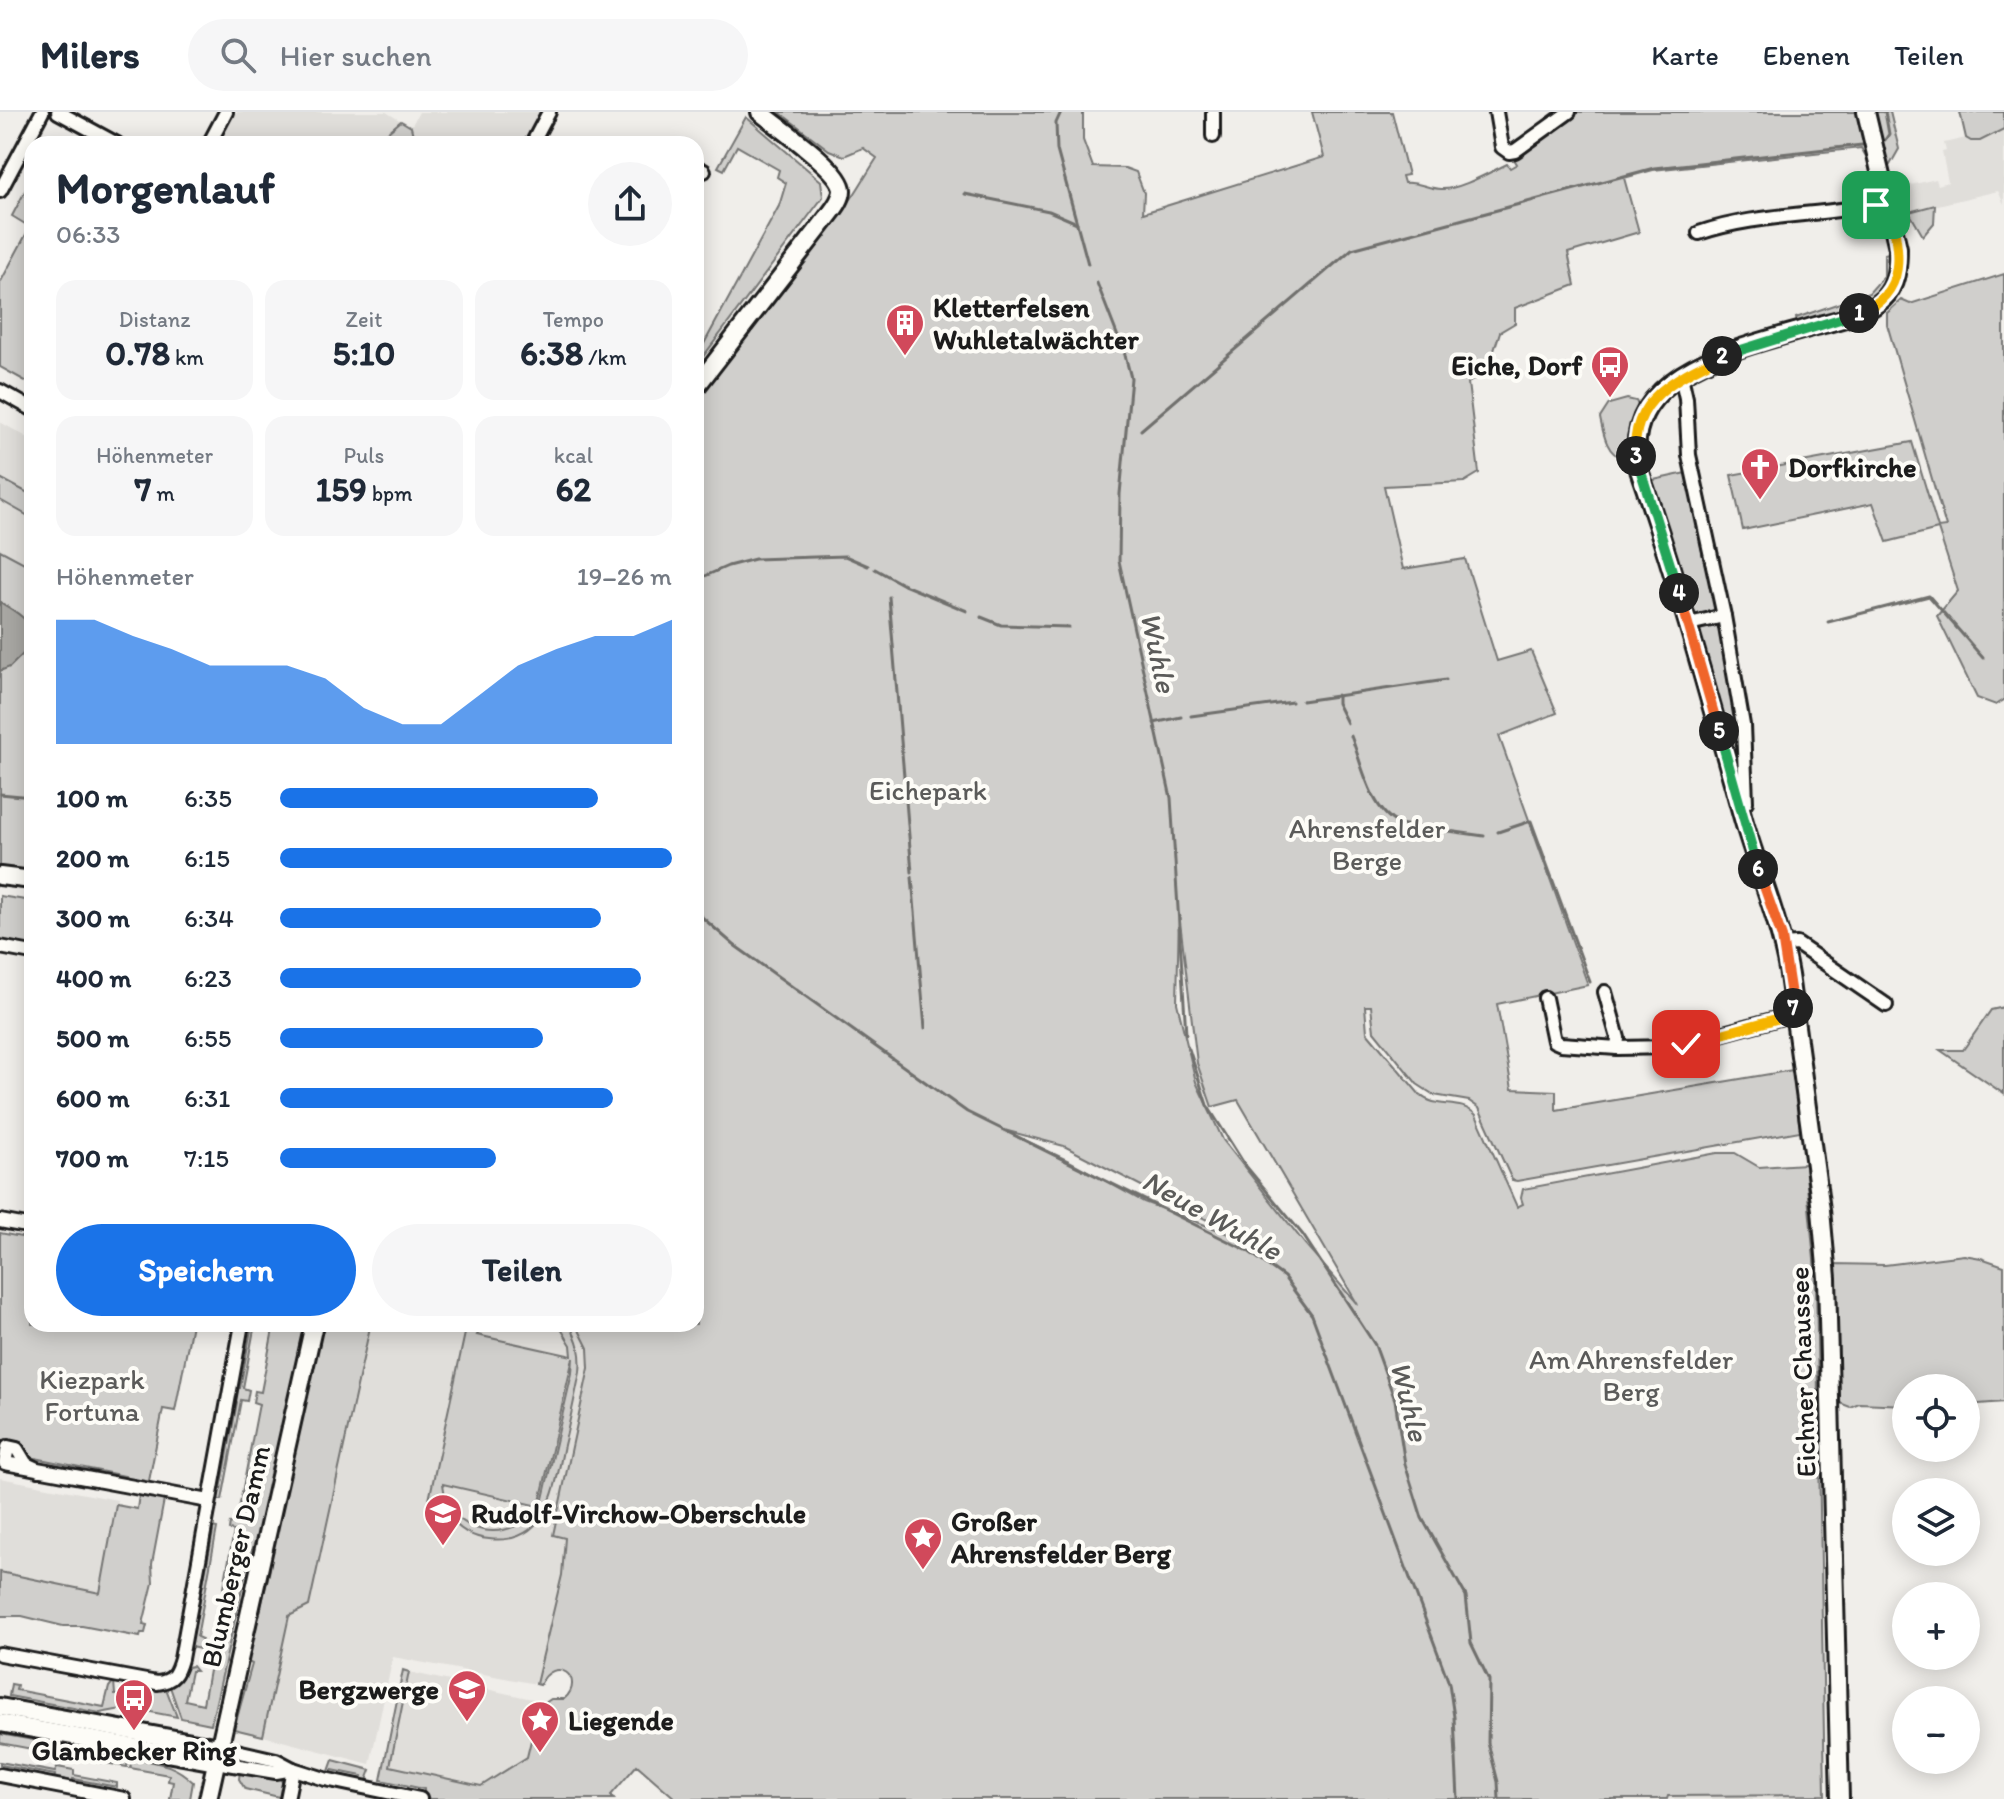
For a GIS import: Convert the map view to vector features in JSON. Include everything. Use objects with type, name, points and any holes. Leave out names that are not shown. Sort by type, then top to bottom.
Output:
[{"type":"main road","points":[[704,377],[827,218],[842,192],[838,178],[829,168],[760,112]]},
{"type":"main road","points":[[1866,112],[1888,201]]},
{"type":"main road","name":"Eichner Chaussee","points":[[1840,1799],[1827,1278],[1821,1210],[1784,945],[1754,857],[1689,624],[1635,450],[1640,421],[1649,403],[1663,388],[1681,376],[1732,352],[1864,311],[1881,301],[1892,287],[1897,268],[1898,248],[1888,201]]},
{"type":"main road","points":[[0,876],[24,879]]},
{"type":"main road","name":"Blumberger Damm","points":[[208,1799],[312,1332]]},
{"type":"main road","points":[[0,1707],[217,1755]]},
{"type":"main road","points":[[0,1723],[217,1755]]},
{"type":"street","points":[[29,136],[42,112]]},
{"type":"street","points":[[58,112],[102,136]]},
{"type":"street","points":[[213,136],[226,112]]},
{"type":"street","points":[[536,136],[549,112]]},
{"type":"street","points":[[1213,112],[1213,136]]},
{"type":"street","points":[[1496,112],[1502,147],[1509,152],[1515,151],[1569,112]]},
{"type":"street","points":[[0,191],[24,146]]},
{"type":"street","points":[[1699,233],[1723,225],[1859,208],[1888,201]]},
{"type":"street","points":[[1681,376],[1686,398],[1689,455],[1724,616],[1743,725],[1746,802]]},
{"type":"street","points":[[0,391],[24,404]]},
{"type":"street","points":[[1689,624],[1724,616]]},
{"type":"street","points":[[1784,945],[1797,944],[1886,1005]]},
{"type":"street","points":[[0,947],[24,952]]},
{"type":"street","points":[[1605,992],[1618,1038],[1617,1048]]},
{"type":"street","points":[[1545,998],[1554,1041],[1617,1048],[1672,1047],[1794,1014]]},
{"type":"street","points":[[0,1221],[24,1226]]},
{"type":"street","name":"Blumberger Damm","points":[[0,1654],[144,1681],[166,1682],[176,1675],[241,1332]]},
{"type":"street","points":[[39,1470],[209,1501]]},
{"type":"street","points":[[217,1755],[276,1772],[293,1769],[420,1799]]},
{"type":"street","points":[[287,1799],[293,1769]]},
{"type":"street","points":[[0,1775],[124,1799]]},
{"type":"shaded area","points":[[236,112],[386,112],[401,121],[383,136],[223,136]]},
{"type":"shaded area","points":[[419,112],[544,112],[530,136],[413,136],[411,127]]},
{"type":"shaded area","points":[[2004,129],[2004,204],[1998,191],[1908,212],[1902,187],[1936,179],[1938,185],[1948,182],[1942,152],[1946,151],[1944,143],[1966,138],[1980,141]]},
{"type":"shaded area","points":[[0,422],[24,436],[24,563],[0,550]]},
{"type":"shaded area","points":[[0,602],[24,619],[24,653],[10,667],[0,671]]},
{"type":"shaded area","name":"Rudolf-Virchow-Oberschule","points":[[369,1332],[580,1332],[588,1348],[589,1368],[554,1535],[565,1538],[562,1575],[536,1684],[393,1657],[370,1764],[263,1736],[289,1616],[309,1606]]},
{"type":"shaded area","points":[[0,1478],[117,1500],[101,1593],[0,1572]]},
{"type":"shaded area","name":"Bergzwerge","points":[[409,1672],[532,1699],[530,1705],[539,1707],[527,1757],[481,1786],[390,1766]]},
{"type":"shaded area","points":[[1825,1795],[1825,1799],[1667,1799],[1667,1796]]},
{"type":"green space","points":[[779,112],[1083,112],[1083,140],[1093,167],[1125,168],[1136,172],[1144,193],[1143,213],[1324,157],[1312,112],[1392,112],[1408,175],[1402,176],[1404,183],[1448,189],[1507,164],[1510,168],[1517,164],[1514,159],[1578,112],[1861,112],[1879,196],[1870,200],[1876,194],[1867,158],[1861,148],[1653,170],[1624,178],[1639,232],[1568,253],[1575,285],[1515,308],[1515,323],[1500,332],[1487,372],[1468,383],[1479,473],[1464,482],[1384,486],[1403,569],[1465,559],[1497,661],[1531,651],[1557,713],[1499,736],[1588,985],[1497,1004],[1512,1089],[1556,1091],[1556,1110],[1793,1070],[1800,1131],[1512,1180],[1479,1108],[1469,1101],[1434,1095],[1417,1084],[1374,1031],[1371,1006],[1365,1006],[1367,1032],[1420,1095],[1434,1102],[1463,1107],[1476,1115],[1517,1207],[1523,1204],[1523,1189],[1717,1153],[1735,1153],[1759,1167],[1805,1164],[1816,1281],[1825,1795],[1668,1796],[1667,1799],[676,1799],[637,1765],[611,1795],[614,1799],[430,1799],[424,1795],[424,1789],[381,1780],[403,1670],[409,1672],[390,1766],[481,1786],[527,1757],[539,1707],[551,1699],[564,1699],[572,1684],[566,1672],[560,1670],[546,1676],[540,1685],[536,1684],[562,1575],[565,1538],[553,1535],[589,1368],[588,1348],[580,1332],[704,1332],[704,388],[829,224],[850,201],[877,158],[863,148],[844,156],[829,150]],"holes":[[[1179,913],[1197,1063],[1212,1107],[1238,1100],[1358,1305],[1223,1140],[1196,1082],[1177,1003]],[[1004,1130],[1064,1146],[1248,1241],[1144,1202]]]},
{"type":"green space","points":[[1871,112],[1890,112],[1899,149],[1890,165],[1884,162]]},
{"type":"green space","points":[[1960,112],[2004,112],[2004,129],[1980,141],[1971,141],[1966,138]]},
{"type":"green space","points":[[746,117],[821,181],[823,197],[704,355],[704,344],[779,206],[786,183],[777,177],[779,170],[737,146],[724,170],[718,167]]},
{"type":"green space","points":[[401,121],[411,127],[413,136],[383,136]]},
{"type":"green space","points":[[24,193],[24,223],[12,216]]},
{"type":"green space","points":[[1935,205],[1934,223],[1923,236],[1909,212]]},
{"type":"green space","points":[[24,238],[24,380],[0,367],[0,283]]},
{"type":"green space","points":[[1893,252],[1888,280],[1879,293],[1858,307],[1797,323],[1796,318],[1869,293],[1884,276],[1884,254]]},
{"type":"green space","points":[[2004,274],[2004,700],[1996,705],[1977,698],[1937,616],[1958,591],[1938,529],[1887,542],[1873,503],[1743,530],[1731,475],[1912,442],[1938,528],[1946,527],[1887,324],[1887,313],[1901,300],[1910,304]]},
{"type":"green space","points":[[1627,399],[1636,401],[1639,407],[1623,457],[1609,448],[1600,418],[1609,404]]},
{"type":"green space","points":[[1686,473],[1716,603],[1714,610],[1700,617],[1691,613],[1649,481]]},
{"type":"green space","points":[[0,478],[24,491],[24,514],[0,500]]},
{"type":"green space","points":[[0,550],[24,563],[24,872],[0,869]]},
{"type":"green space","points":[[1721,622],[1737,707],[1742,789],[1698,634],[1707,625]]},
{"type":"green space","points":[[0,896],[24,900],[24,946],[0,942]]},
{"type":"green space","points":[[2004,1007],[2004,1094],[1940,1050],[1963,1050],[1991,1010]]},
{"type":"green space","name":"Kiezpark Fortuna","points":[[0,1233],[24,1238],[24,1332],[190,1332],[175,1411],[163,1409],[148,1486],[125,1482],[125,1476],[30,1457],[21,1442],[4,1440],[0,1451]]},
{"type":"green space","points":[[1964,1255],[2004,1266],[2004,1402],[1980,1404],[1980,1374],[1892,1374],[1892,1404],[1859,1403],[1850,1407],[1840,1403],[1834,1264],[1885,1265]]},
{"type":"green space","points":[[250,1332],[254,1332],[243,1388],[249,1390],[247,1401],[241,1400],[222,1500],[219,1500],[214,1494],[221,1489],[237,1402],[232,1397],[234,1388],[240,1388]]},
{"type":"green space","points":[[272,1332],[304,1332],[211,1724],[181,1718],[169,1684],[183,1668],[192,1666],[196,1671],[191,1671],[185,1700],[203,1704],[234,1531],[229,1530],[230,1523],[236,1524],[259,1404],[253,1402],[255,1391],[261,1392]]},
{"type":"green space","points":[[320,1332],[369,1332],[309,1606],[289,1616],[263,1736],[234,1729],[252,1664],[248,1662],[270,1569],[274,1532]]},
{"type":"green space","points":[[465,1332],[479,1332],[477,1335],[572,1356],[571,1345],[563,1332],[573,1332],[579,1347],[580,1372],[557,1479],[545,1511],[536,1524],[509,1539],[480,1538],[458,1526],[439,1498],[437,1501],[429,1500]],"holes":[[[573,1358],[542,1503],[530,1517],[515,1526],[500,1531],[484,1530],[469,1525],[457,1516],[448,1502],[443,1484],[539,1506]]]},
{"type":"green space","points":[[139,1495],[164,1500],[152,1564],[153,1583],[143,1624],[147,1625],[145,1633],[141,1633],[140,1637],[82,1626],[63,1626],[22,1616],[0,1616],[0,1572],[100,1593],[116,1505],[137,1509]]},
{"type":"green space","points":[[212,1527],[217,1528],[197,1637],[202,1639],[200,1649],[186,1646],[187,1636],[193,1635]]},
{"type":"green space","points":[[114,1681],[115,1695],[123,1695],[124,1683],[141,1686],[136,1709],[100,1713],[9,1696],[11,1684],[17,1685],[16,1690],[104,1707],[109,1687]]},
{"type":"green space","points":[[144,1686],[165,1686],[177,1717],[140,1710]]},
{"type":"green space","points":[[0,1734],[129,1757],[127,1767],[0,1743]]},
{"type":"green space","points":[[132,1758],[179,1771],[193,1782],[190,1799],[170,1799],[173,1782],[168,1781],[169,1775],[130,1768]]},
{"type":"green space","points":[[333,1760],[371,1770],[366,1783],[361,1782],[362,1776],[332,1770],[330,1776]]},
{"type":"green space","points":[[0,1762],[55,1772],[57,1767],[74,1770],[74,1775],[117,1783],[117,1787],[73,1779],[72,1784],[54,1781],[55,1775],[0,1765]]},
{"type":"green space","points":[[240,1770],[278,1776],[285,1786],[283,1798],[245,1789],[239,1779]]},
{"type":"waterway","name":"Wuhle","points":[[1061,112],[1056,123],[1057,150],[1088,264]]},
{"type":"waterway","points":[[1885,112],[1889,134],[1885,140]]},
{"type":"waterway","points":[[1141,430],[1352,249],[1654,168],[1862,145]]},
{"type":"waterway","points":[[965,194],[1049,211],[1077,223]]},
{"type":"waterway","name":"Wuhle","points":[[1097,283],[1131,378],[1120,494],[1119,561],[1171,798],[1186,1034]]},
{"type":"waterway","points":[[704,576],[755,559],[845,556],[868,566]]},
{"type":"waterway","points":[[875,569],[904,585],[967,611]]},
{"type":"waterway","points":[[1828,622],[1929,596],[1983,658]]},
{"type":"waterway","points":[[889,597],[912,872]]},
{"type":"waterway","points":[[981,617],[1001,625],[1069,627]]},
{"type":"waterway","points":[[1302,701],[1446,680]]},
{"type":"waterway","points":[[1337,695],[1337,703],[1347,723]]},
{"type":"waterway","points":[[1191,716],[1292,702]]},
{"type":"waterway","points":[[1154,723],[1181,717]]},
{"type":"waterway","points":[[1351,736],[1368,785],[1389,817],[1399,824],[1484,836]]},
{"type":"waterway","name":"Neue Wuhle","points":[[0,794],[24,796]]},
{"type":"waterway","points":[[1498,832],[1531,821],[1590,982]]},
{"type":"waterway","points":[[912,877],[925,1028]]},
{"type":"waterway","name":"Neue Wuhle","points":[[704,919],[734,945],[967,1112],[1248,1251],[1284,1277],[1312,1315],[1449,1683],[1458,1799]]},
{"type":"waterway","name":"Wuhle","points":[[1189,1049],[1207,1105],[1245,1165],[1303,1235],[1375,1345],[1395,1400],[1405,1464],[1422,1518],[1466,1596],[1471,1643],[1489,1680],[1488,1743],[1499,1799]]},
{"type":"place","name":"Kletterfelsen Wuhletalwächter","points":[[905,357]]},
{"type":"place","name":"Eiche, Dorf","points":[[1610,399]]},
{"type":"place","name":"Dorfkirche","points":[[1760,501]]},
{"type":"place","name":"Rudolf-Virchow-Oberschule","points":[[443,1547]]},
{"type":"place","name":"Großer Ahrensfelder Berg","points":[[923,1571]]},
{"type":"place","name":"Bergzwerge","points":[[467,1723]]},
{"type":"place","name":"Glambecker Ring","points":[[134,1732]]},
{"type":"place","name":"Liegende","points":[[540,1754]]},
{"type":"route","points":[[1686,1044],[1794,1014],[1782,937],[1754,857],[1689,624],[1639,470],[1635,450],[1638,428],[1642,414],[1657,393],[1694,369],[1727,353],[1864,311],[1884,298],[1894,280],[1898,248],[1888,201],[1876,205]]},
{"type":"park label","name":"Eichepark","points":[[928,790]]},
{"type":"park label","name":"Ahrensfelder Berge","points":[[1367,844]]},
{"type":"park label","name":"Am Ahrensfelder Berg","points":[[1631,1375]]}]
